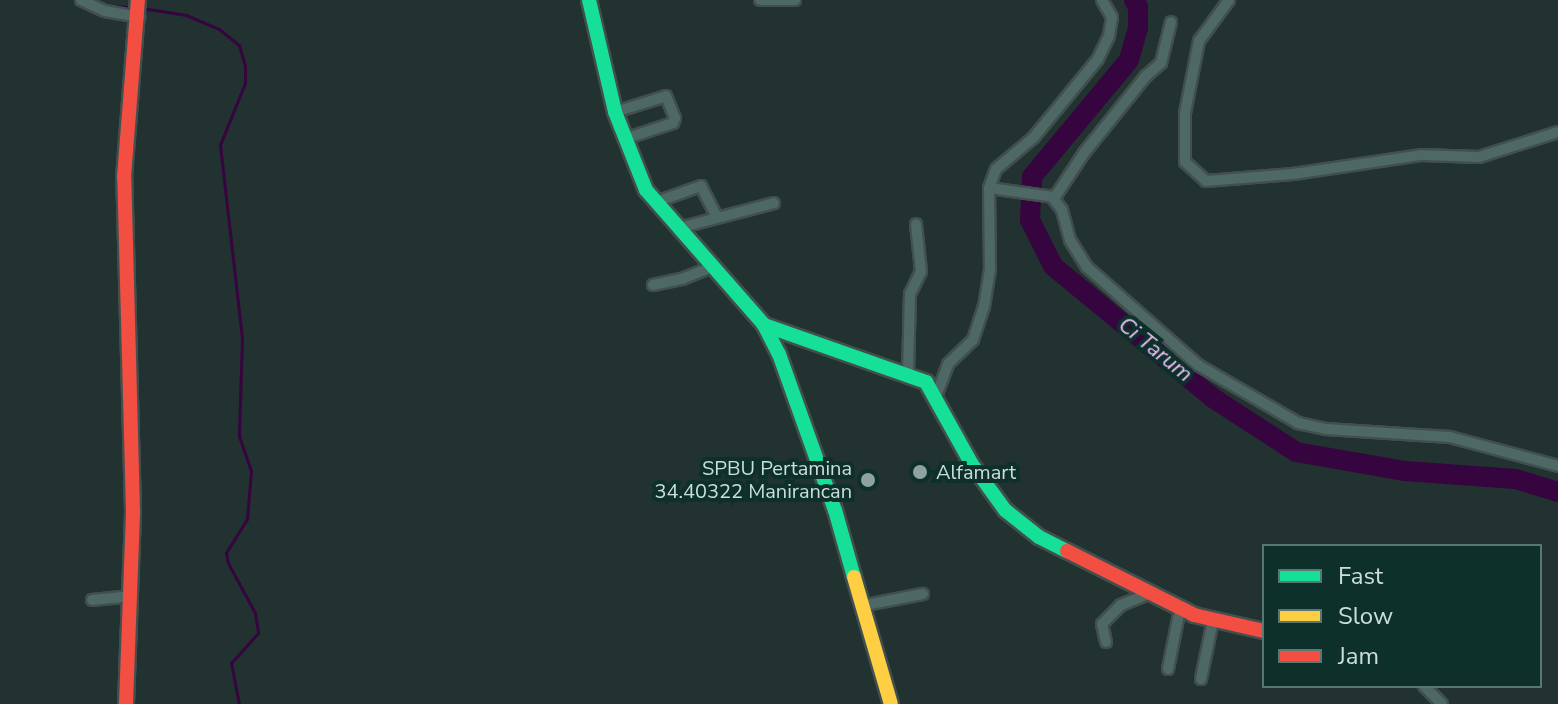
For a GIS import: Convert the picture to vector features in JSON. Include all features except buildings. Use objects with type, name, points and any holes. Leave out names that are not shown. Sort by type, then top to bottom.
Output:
[{"type":"street","points":[[81,0],[105,11],[138,9],[124,177],[132,596],[126,704]]},
{"type":"street","points":[[589,0],[615,112],[646,190],[764,325],[790,382],[835,510],[891,704]]},
{"type":"street","points":[[760,0],[795,0]]},
{"type":"street","points":[[936,396],[948,364],[973,340],[984,307],[990,269],[992,189],[996,169],[1033,138],[1098,59],[1109,36],[1112,17],[1102,0]]},
{"type":"street","points":[[1229,0],[1199,41],[1185,113],[1185,162],[1206,181],[1293,174],[1421,155],[1479,157],[1558,132]]},
{"type":"street","points":[[1051,198],[1146,76],[1161,63],[1171,22]]},
{"type":"street","points":[[615,112],[666,96],[675,118],[673,123],[624,139]]},
{"type":"street","points":[[656,202],[701,186],[716,216]]},
{"type":"street","points":[[992,189],[1051,198],[1062,210],[1070,240],[1087,267],[1198,365],[1298,423],[1326,429],[1450,437],[1558,466]]},
{"type":"street","points":[[679,228],[774,203]]},
{"type":"street","points":[[908,374],[910,294],[921,271],[916,224]]},
{"type":"street","points":[[653,285],[682,279],[711,267]]},
{"type":"street","points":[[764,325],[926,382],[971,463],[1005,510],[1039,537],[1180,609],[1262,631]]},
{"type":"street","points":[[861,606],[923,594]]},
{"type":"street","points":[[1106,642],[1102,624],[1125,602],[1148,594]]},
{"type":"street","points":[[92,600],[132,596]]},
{"type":"street","points":[[1168,669],[1180,609]]},
{"type":"street","points":[[1201,679],[1213,620]]},
{"type":"street","points":[[1426,688],[1442,704]]},
{"type":"waterway","name":"Ci Tarum","points":[[1134,0],[1138,7],[1138,28],[1129,60],[1032,177],[1030,220],[1053,266],[1213,398],[1296,452],[1405,471],[1516,479],[1558,492]]},
{"type":"waterway","points":[[102,5],[134,8]]},
{"type":"waterway","points":[[142,8],[186,15],[219,29],[239,45],[245,66],[245,83],[220,145],[242,338],[239,436],[251,471],[247,519],[226,553],[228,563],[255,613],[258,633],[231,663],[239,704]]},
{"type":"traffic: fast","points":[[589,0],[615,112],[646,190],[764,325],[779,354],[835,510],[854,577]]},
{"type":"traffic: fast","points":[[764,325],[926,382],[971,463],[1005,510],[1039,537],[1067,551]]},
{"type":"traffic: slow","points":[[854,577],[891,704]]},
{"type":"traffic: jam","points":[[126,704],[133,511],[124,177],[138,0]]},
{"type":"traffic: jam","points":[[1067,551],[1194,615],[1262,631]]},
{"type":"place","name":"Alfamart","points":[[920,472]]},
{"type":"place","name":"SPBU Pertamina 34.40322 Manirancan","points":[[868,480]]}]
